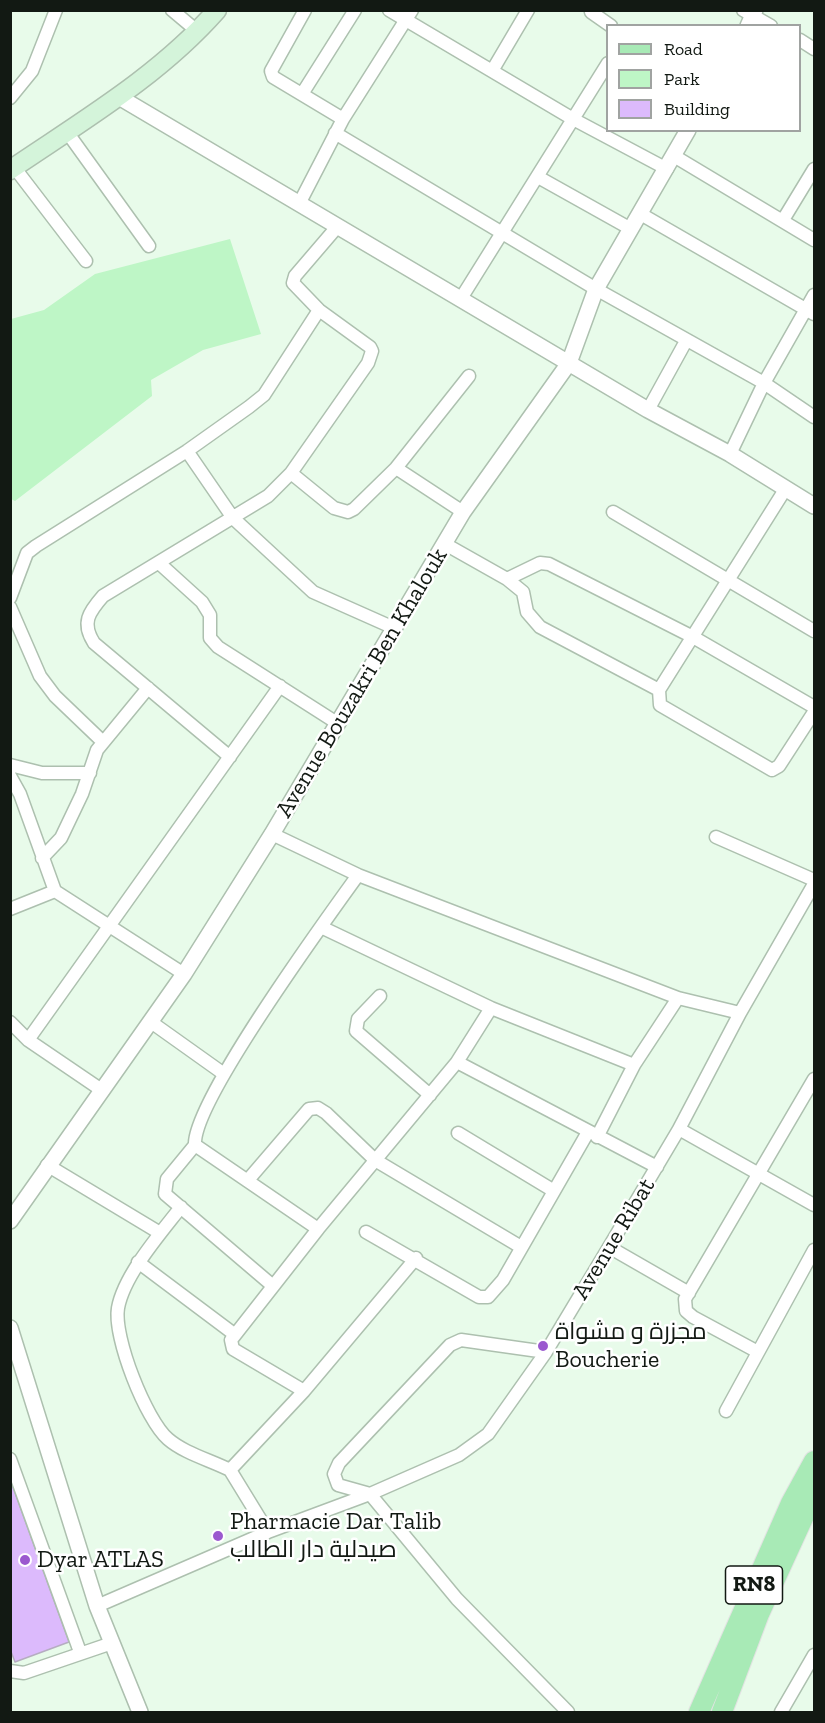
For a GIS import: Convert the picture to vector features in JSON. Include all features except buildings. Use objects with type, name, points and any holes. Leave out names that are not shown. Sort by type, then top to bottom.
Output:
[{"type":"main road","points":[[12,169],[119,97],[197,31],[217,10]]},
{"type":"main road","name":"RN8","points":[[699,1713],[782,1523],[814,1461]]},
{"type":"main road","name":"RN8","points":[[722,1713],[759,1614],[814,1494]]},
{"type":"street","points":[[10,98],[32,71],[56,10]]},
{"type":"street","points":[[172,10],[197,31]]},
{"type":"street","points":[[305,10],[271,71],[273,77],[343,119]]},
{"type":"street","points":[[302,94],[355,10]]},
{"type":"street","points":[[389,10],[409,16],[492,71],[573,119],[670,162],[783,220],[814,240]]},
{"type":"street","points":[[492,71],[528,10]]},
{"type":"street","points":[[591,12],[608,24]]},
{"type":"street","points":[[299,204],[343,119],[409,16]]},
{"type":"street","points":[[750,16],[767,24]]},
{"type":"street","points":[[801,41],[814,49]]},
{"type":"street","points":[[460,300],[606,66]]},
{"type":"street","points":[[119,97],[648,410],[730,454],[814,506]]},
{"type":"street","points":[[67,132],[149,246]]},
{"type":"street","name":"Avenue Bouzakri Ben Khalouk","points":[[10,1221],[184,974],[272,834],[462,512],[569,363],[596,290],[687,132]]},
{"type":"street","points":[[335,133],[504,232],[596,290],[764,383],[814,417]]},
{"type":"street","points":[[12,169],[86,261]]},
{"type":"street","points":[[783,220],[814,169]]},
{"type":"street","points":[[538,177],[631,229]]},
{"type":"street","points":[[639,213],[810,311]]},
{"type":"street","points":[[230,757],[94,642],[86,628],[86,621],[103,596],[268,496],[291,474],[368,363],[372,351],[366,343],[319,310],[293,283],[295,276],[337,227]]},
{"type":"street","points":[[730,454],[764,383],[810,311],[814,295]]},
{"type":"street","points":[[10,598],[27,553],[187,451],[264,395],[319,310]]},
{"type":"street","points":[[648,410],[686,341]]},
{"type":"street","points":[[291,474],[334,508],[348,512],[354,509],[396,468],[469,376]]},
{"type":"street","points":[[187,451],[233,519],[313,592],[394,628]]},
{"type":"street","points":[[396,468],[462,512]]},
{"type":"street","points":[[507,579],[540,563],[549,564],[693,637],[814,709],[779,766],[772,770],[660,705],[659,690],[693,637],[728,579],[786,488]]},
{"type":"street","points":[[613,512],[814,631]]},
{"type":"street","points":[[445,544],[507,579],[523,592],[527,612],[540,627],[659,690]]},
{"type":"street","points":[[159,563],[202,602],[210,615],[210,638],[218,647],[337,723]]},
{"type":"street","points":[[10,607],[40,676],[55,696],[103,742]]},
{"type":"street","points":[[28,1040],[280,686]]},
{"type":"street","points":[[42,858],[61,838],[103,742],[148,688]]},
{"type":"street","points":[[10,765],[42,773],[90,773]]},
{"type":"street","points":[[10,776],[20,794],[55,891],[184,974]]},
{"type":"street","points":[[272,834],[358,875],[678,998],[740,1013]]},
{"type":"street","points":[[716,837],[814,882]]},
{"type":"street","points":[[273,1286],[165,1194],[164,1186],[195,1145],[197,1125],[224,1074],[358,875]]},
{"type":"street","name":"Avenue Ribat","points":[[97,1606],[268,1532],[370,1494],[459,1455],[482,1439],[498,1423],[546,1352],[657,1167],[814,882]]},
{"type":"street","points":[[10,909],[55,891]]},
{"type":"street","points":[[321,927],[491,1008],[634,1065]]},
{"type":"street","points":[[380,996],[358,1019],[356,1031],[430,1095]]},
{"type":"street","points":[[366,1232],[416,1258],[480,1297],[488,1297],[504,1280],[554,1191],[678,998]]},
{"type":"street","points":[[304,1391],[233,1349],[230,1345],[234,1334],[457,1062],[491,1008]]},
{"type":"street","points":[[10,1022],[28,1040],[103,1091]]},
{"type":"street","points":[[151,1022],[224,1074]]},
{"type":"street","points":[[457,1062],[592,1135],[657,1167]]},
{"type":"street","points":[[758,1352],[693,1317],[684,1305],[814,1080]]},
{"type":"street","points":[[248,1180],[309,1108],[318,1108],[375,1160],[521,1247]]},
{"type":"street","points":[[679,1129],[814,1205]]},
{"type":"street","points":[[458,1133],[554,1191]]},
{"type":"street","points":[[195,1145],[318,1229]]},
{"type":"street","points":[[48,1166],[160,1233]]},
{"type":"street","points":[[181,1207],[138,1262],[118,1306],[116,1324],[149,1416],[171,1442],[230,1470],[268,1532]]},
{"type":"street","points":[[609,1247],[689,1293]]},
{"type":"street","points":[[726,1411],[814,1250]]},
{"type":"street","points":[[230,1470],[304,1391],[416,1258]]},
{"type":"street","points":[[138,1262],[234,1334]]},
{"type":"street","points":[[10,1328],[97,1606],[140,1713]]},
{"type":"street","points":[[546,1352],[461,1340],[450,1345],[336,1467],[334,1474],[338,1485],[370,1494],[457,1599],[568,1713]]},
{"type":"street","points":[[10,1459],[80,1652]]},
{"type":"street","points":[[10,1671],[24,1673],[112,1642]]},
{"type":"street","points":[[781,1713],[814,1655]]},
{"type":"green space","points":[[230,239],[261,334],[203,350],[151,380],[152,396],[15,501],[11,499],[11,319],[44,310],[95,274]]},
{"type":"place","name":"مجزرة و مشواة Boucherie","points":[[543,1346]]},
{"type":"place","name":"Pharmacie Dar Talib صيدلية دار الطالب","points":[[218,1536]]},
{"type":"place","name":"Dyar ATLAS","points":[[25,1560]]}]
